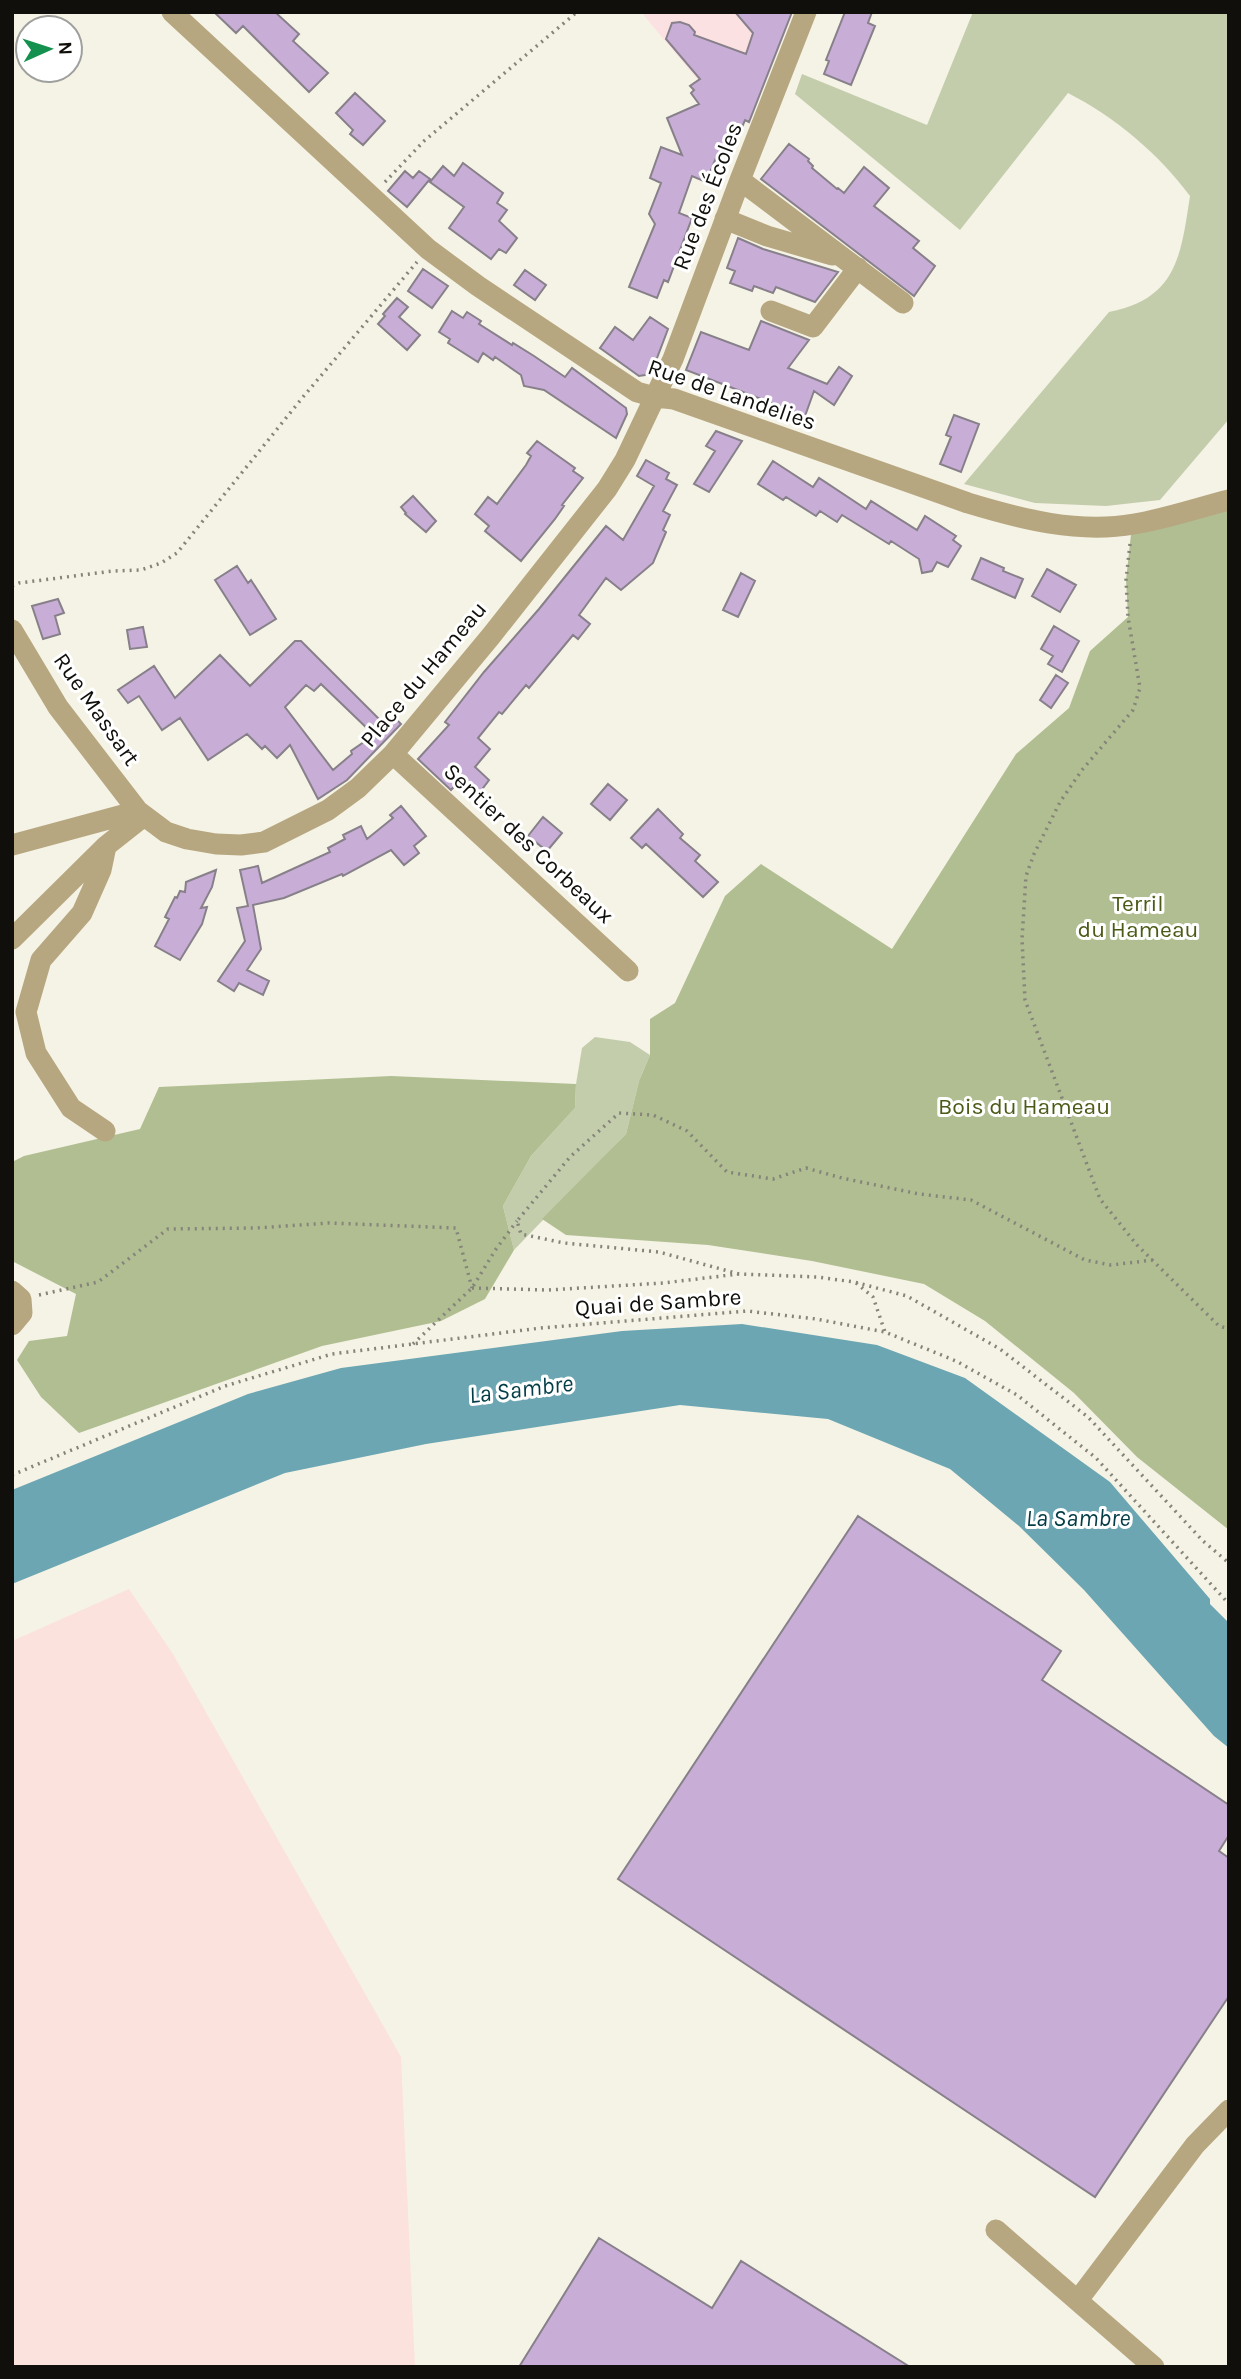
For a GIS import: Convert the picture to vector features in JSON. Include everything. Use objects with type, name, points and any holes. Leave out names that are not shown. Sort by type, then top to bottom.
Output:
[{"type":"street","name":"Rue de Landelies","points":[[172,12],[428,248],[478,286],[637,392],[674,399],[1010,516],[1048,523],[1087,527],[1132,525],[1229,500]]},
{"type":"street","name":"Rue des Écoles","points":[[655,397],[674,359],[725,219],[806,12]]},
{"type":"street","points":[[740,180],[903,303]]},
{"type":"street","points":[[725,219],[766,236],[851,263]]},
{"type":"street","points":[[771,312],[813,327],[851,263]]},
{"type":"street","name":"Place du Hameau","points":[[141,813],[166,832],[187,839],[241,845],[264,842],[328,810],[358,788],[394,754],[607,489],[625,460],[655,397]]},
{"type":"street","name":"Rue Massart","points":[[12,630],[58,706],[141,813]]},
{"type":"street","name":"Sentier des Corbeaux","points":[[394,754],[628,971]]},
{"type":"street","points":[[12,845],[141,813]]},
{"type":"street","points":[[12,939],[141,813]]},
{"type":"street","points":[[105,1131],[71,1108],[36,1053],[26,1012],[41,960],[82,913],[101,870],[106,846]]},
{"type":"street","points":[[1078,2300],[1195,2145],[1229,2110]]},
{"type":"street","points":[[996,2230],[1154,2367]]},
{"type":"path","points":[[370,195],[390,178],[424,141],[577,12]]},
{"type":"path","points":[[12,586],[113,571],[141,570],[161,563],[177,553],[428,248]]},
{"type":"path","points":[[1132,525],[1126,580],[1128,617],[1140,688],[1133,710],[1082,770],[1060,802],[1034,854],[1026,876],[1022,939],[1025,1000],[1100,1199],[1153,1260],[1219,1326],[1229,1329]]},
{"type":"path","points":[[413,1344],[472,1288],[517,1220],[569,1157],[619,1113],[653,1115],[687,1132],[727,1172],[773,1179],[806,1168],[919,1194],[971,1200],[1085,1260],[1111,1265],[1153,1260]]},
{"type":"path","points":[[517,1220],[521,1234],[564,1243],[659,1252],[739,1274]]},
{"type":"path","points":[[16,1308],[98,1282],[168,1229],[256,1228],[329,1223],[456,1228],[472,1288]]},
{"type":"path","points":[[472,1288],[561,1289],[663,1283],[739,1274],[817,1276],[854,1282],[907,1296],[1000,1349],[1088,1418],[1203,1541],[1229,1563]]},
{"type":"path","points":[[854,1282],[873,1297],[885,1332]]},
{"type":"path","name":"Quai de Sambre","points":[[12,1475],[225,1386],[332,1354],[541,1328],[747,1311],[816,1319],[885,1332],[956,1361],[1017,1395],[1096,1458],[1229,1604]]},
{"type":"shaded area","points":[[641,12],[757,12],[778,36],[745,121],[718,104]]},
{"type":"shaded area","points":[[129,1589],[173,1654],[401,2057],[415,2367],[12,2367],[12,1641]]},
{"type":"green space","points":[[973,12],[1229,12],[1229,419],[1160,500],[1106,506],[1035,503],[964,484],[1109,312],[1132,306],[1149,297],[1172,271],[1183,237],[1190,196],[1178,180],[1150,151],[1119,125],[1068,93],[960,230],[795,94],[802,74],[927,125]]},
{"type":"green space","name":"Bois du Hameau","points":[[1229,500],[1229,1530],[1137,1457],[1074,1393],[985,1321],[924,1284],[812,1261],[708,1245],[566,1235],[542,1219],[626,1134],[639,1081],[650,1055],[650,1019],[675,1003],[725,896],[761,864],[892,949],[1016,754],[1069,708],[1090,651],[1128,617],[1126,580],[1132,525]]},
{"type":"green space","points":[[595,1037],[630,1042],[650,1055],[639,1081],[626,1134],[514,1250],[503,1206],[531,1156],[575,1108],[582,1048]]},
{"type":"green space","points":[[391,1076],[576,1084],[575,1108],[531,1156],[503,1206],[514,1250],[485,1299],[441,1321],[322,1346],[79,1433],[41,1397],[17,1360],[29,1341],[67,1336],[76,1294],[12,1261],[12,1162],[24,1156],[140,1129],[159,1087]]},
{"type":"water","name":"La Sambre","points":[[742,1324],[877,1345],[965,1378],[1110,1482],[1210,1599],[1210,1604],[1229,1623],[1229,1748],[1214,1736],[1084,1590],[1019,1526],[950,1469],[828,1419],[680,1405],[426,1444],[285,1473],[12,1584],[12,1490],[248,1394],[341,1368],[622,1331]]},
{"type":"building","points":[[214,12],[275,12],[299,34],[293,41],[328,73],[309,92],[243,26],[236,33]]},
{"type":"building","points":[[735,12],[792,12],[749,122],[745,120],[729,158],[718,153],[706,182],[692,176],[679,213],[692,218],[668,282],[664,280],[657,298],[629,287],[655,224],[649,214],[661,183],[650,178],[661,147],[682,155],[667,118],[699,104],[691,93],[694,90],[690,86],[700,79],[666,39],[672,23],[680,22],[689,25],[695,32],[694,35],[746,54],[753,33]]},
{"type":"building","points":[[845,12],[872,12],[868,23],[875,26],[851,85],[824,74],[829,61],[826,60]]},
{"type":"building","points":[[355,93],[385,121],[363,145],[350,134],[353,130],[336,113]]},
{"type":"building","points":[[789,144],[809,159],[812,168],[844,193],[864,167],[889,188],[874,206],[919,241],[913,248],[935,266],[914,296],[761,179]]},
{"type":"building","points":[[463,163],[503,193],[497,203],[507,210],[499,221],[517,238],[506,253],[499,249],[491,259],[449,228],[464,207],[430,182],[443,166],[454,176]]},
{"type":"building","points":[[405,171],[413,178],[419,171],[430,179],[407,207],[388,191]]},
{"type":"building","points":[[738,238],[763,249],[838,272],[815,302],[776,287],[773,293],[754,286],[752,291],[730,283],[735,271],[727,268]]},
{"type":"building","points":[[423,269],[448,286],[432,308],[408,291]]},
{"type":"building","points":[[525,270],[546,285],[535,300],[514,285]]},
{"type":"building","points":[[397,298],[408,307],[399,317],[420,335],[407,350],[378,324]]},
{"type":"building","points":[[452,311],[463,318],[467,312],[481,321],[479,324],[565,377],[572,368],[626,408],[627,414],[616,438],[544,390],[524,386],[521,375],[495,357],[493,360],[483,353],[478,362],[448,343],[450,339],[439,332]]},
{"type":"building","points":[[650,317],[668,329],[657,358],[645,375],[639,376],[600,348],[615,327],[633,340]]},
{"type":"building","points":[[761,321],[809,340],[788,368],[827,384],[839,367],[852,376],[834,405],[814,391],[805,416],[686,370],[701,332],[749,350]]},
{"type":"building","points":[[954,415],[979,424],[961,472],[940,464],[951,437],[946,435]]},
{"type":"building","points":[[716,431],[742,441],[709,492],[694,484],[715,451],[706,446]]},
{"type":"building","points":[[537,441],[575,468],[573,471],[583,478],[562,505],[564,506],[555,519],[521,561],[485,531],[489,526],[475,514],[488,497],[497,504],[526,465],[531,456],[527,453]]},
{"type":"building","points":[[646,460],[669,473],[666,479],[677,485],[663,511],[670,515],[653,563],[621,590],[606,578],[579,615],[590,624],[578,639],[573,635],[529,688],[526,685],[478,738],[490,749],[475,767],[489,780],[480,792],[463,777],[451,790],[418,759],[449,725],[445,722],[484,672],[606,526],[623,540],[654,486],[637,476]]},
{"type":"building","points":[[773,461],[813,487],[819,478],[866,509],[871,501],[917,530],[925,516],[956,536],[953,540],[961,546],[948,567],[937,562],[932,571],[922,573],[919,559],[891,541],[889,544],[842,515],[837,522],[820,511],[816,516],[786,497],[783,500],[758,484]]},
{"type":"building","points":[[413,496],[436,521],[426,532],[405,514],[401,507]]},
{"type":"building","points":[[981,558],[1023,579],[1015,598],[972,579]]},
{"type":"building","points":[[237,566],[248,583],[251,580],[276,619],[250,635],[215,580]]},
{"type":"building","points":[[1047,569],[1076,585],[1060,612],[1032,596]]},
{"type":"building","points":[[741,573],[755,581],[738,617],[723,610]]},
{"type":"building","points":[[58,599],[64,613],[55,616],[60,634],[43,639],[32,606]]},
{"type":"building","points":[[1054,626],[1079,641],[1062,672],[1048,664],[1053,656],[1041,649]]},
{"type":"building","points":[[143,627],[147,647],[130,649],[127,630]]},
{"type":"building","points":[[295,641],[301,641],[386,726],[396,719],[401,724],[347,780],[318,799],[290,745],[277,758],[265,746],[262,749],[247,734],[208,760],[180,718],[162,730],[139,696],[128,703],[118,690],[154,666],[175,698],[220,655],[250,686]],"holes":[[[321,684],[374,735],[351,751],[352,754],[333,770],[285,707],[306,685],[314,691]]]},
{"type":"building","points":[[1056,675],[1068,683],[1051,708],[1040,700]]},
{"type":"building","points":[[608,784],[627,800],[610,820],[591,804]]},
{"type":"building","points":[[401,806],[426,836],[414,846],[419,853],[404,865],[391,850],[343,876],[342,874],[284,898],[253,905],[261,949],[247,970],[269,981],[263,995],[239,983],[234,991],[218,981],[245,941],[237,908],[248,906],[240,870],[258,866],[262,883],[330,852],[328,848],[345,839],[343,835],[361,826],[367,839],[393,818],[390,815]]},
{"type":"building","points":[[658,809],[683,834],[680,838],[700,855],[695,861],[718,882],[703,897],[646,844],[642,848],[631,838]]},
{"type":"building","points":[[543,817],[562,833],[547,851],[528,836]]},
{"type":"building","points":[[216,870],[212,887],[201,908],[207,907],[202,924],[180,960],[155,946],[169,919],[165,917],[175,897],[177,898],[180,891],[185,892],[186,882]]},
{"type":"building","points":[[858,1516],[1061,1651],[1042,1680],[1229,1805],[1229,1835],[1219,1851],[1229,1858],[1229,1996],[1095,2197],[618,1879]]},
{"type":"building","points":[[599,2238],[712,2308],[741,2261],[910,2367],[519,2367]]},
{"type":"park label","name":"Terril du Hameau","points":[[1138,916]]}]
